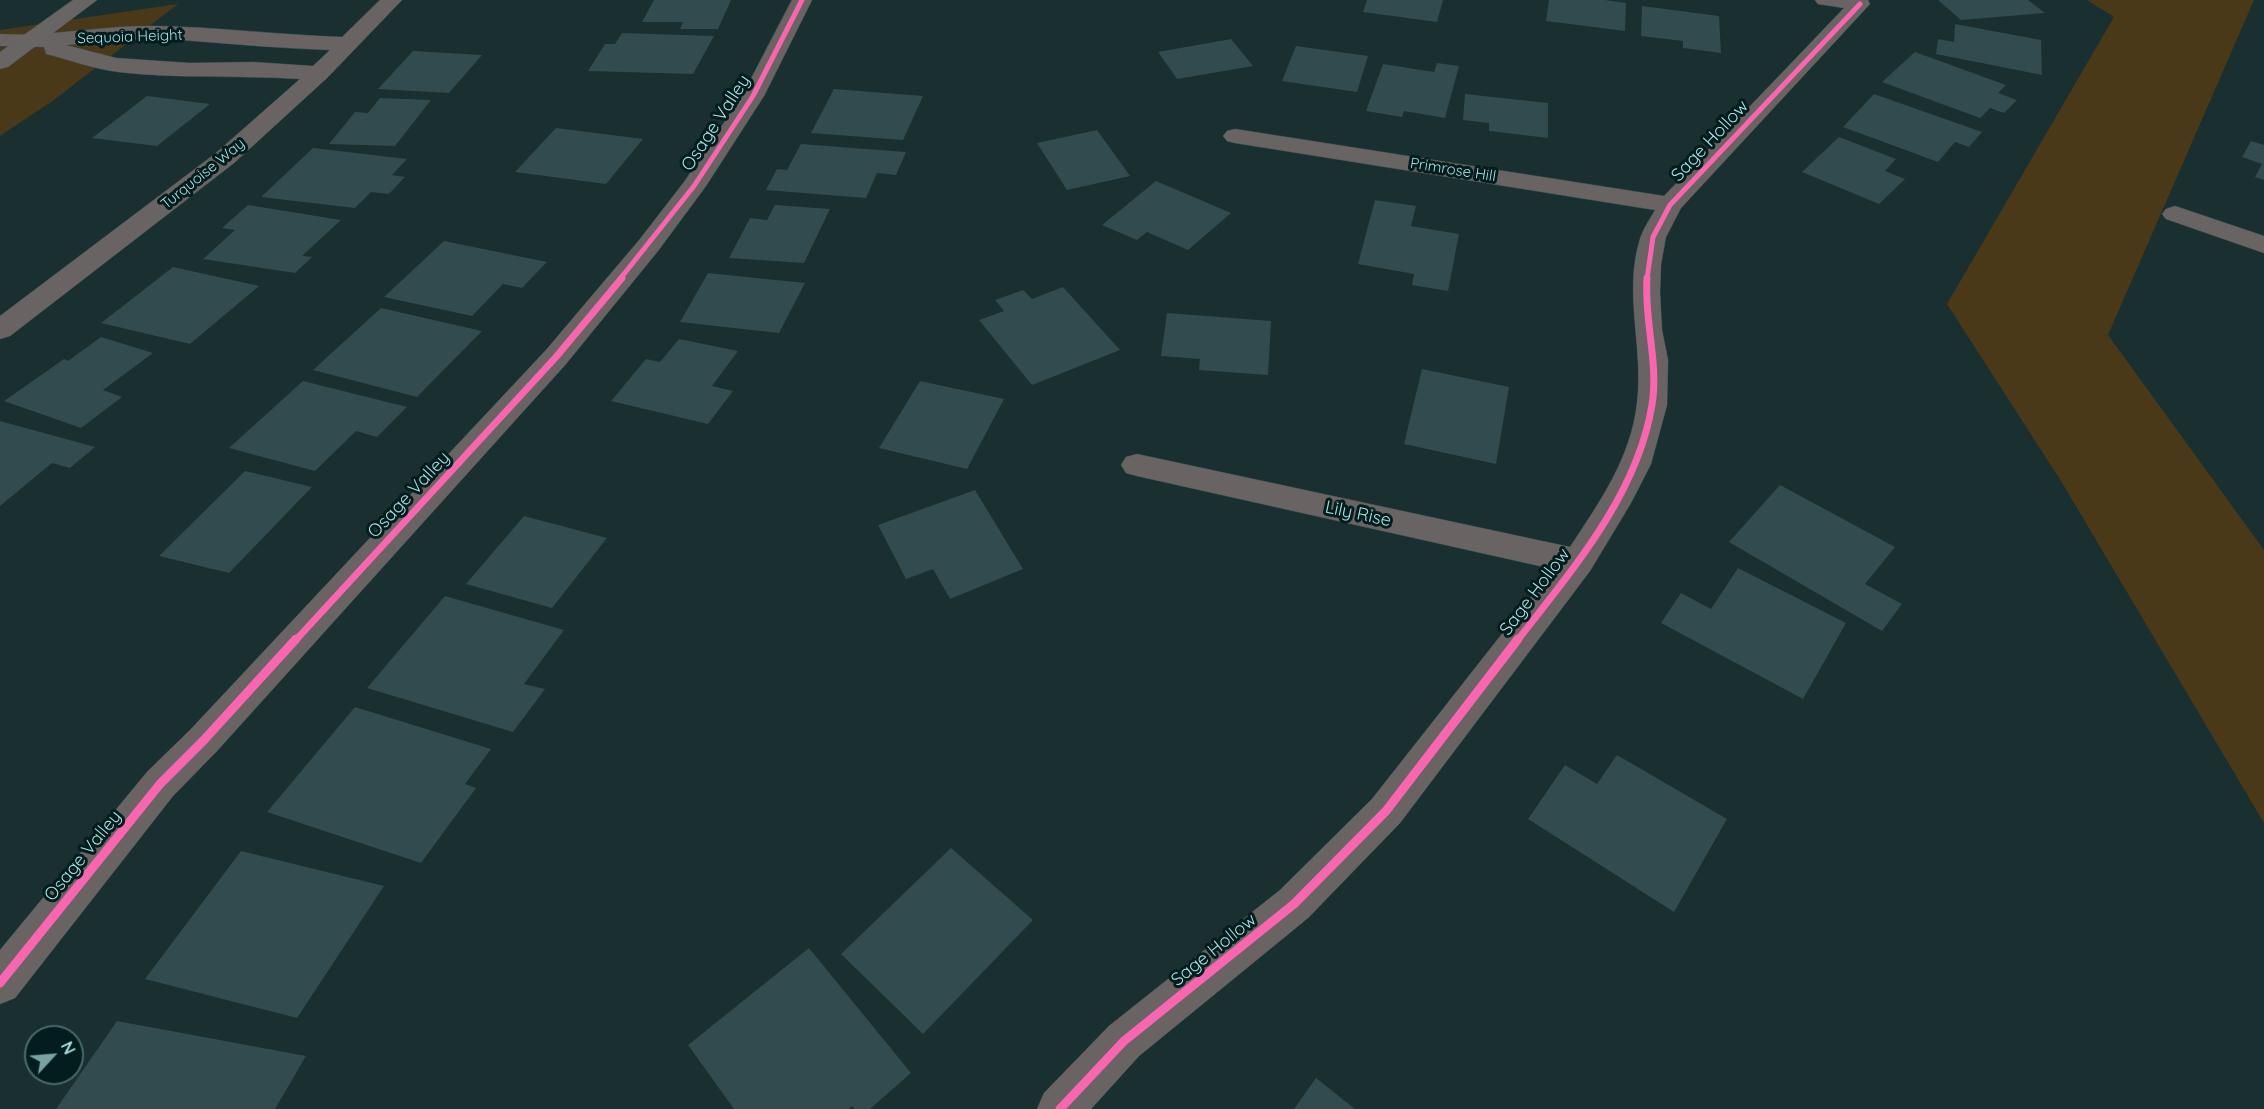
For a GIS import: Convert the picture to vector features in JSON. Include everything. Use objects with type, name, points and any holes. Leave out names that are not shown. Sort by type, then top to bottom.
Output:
[{"type":"street","points":[[0,62],[87,0]]},
{"type":"street","name":"Turquoise Way","points":[[0,330],[225,158],[319,73],[392,0]]},
{"type":"street","name":"Osage Valley","points":[[0,983],[160,784],[204,740],[556,357],[649,245],[694,186],[753,96],[802,0]]},
{"type":"street","name":"Sage Hollow","points":[[1060,1109],[1124,1041],[1294,904],[1386,811],[1578,562],[1620,495],[1636,464],[1649,415],[1654,360],[1648,330],[1646,293],[1653,237],[1670,205],[1860,4],[1826,0]]},
{"type":"street","name":"Sequoia Height","points":[[0,40],[29,42],[153,32],[230,36],[281,42],[348,44]]},
{"type":"street","name":"Sequoia Height","points":[[189,70],[230,36]]},
{"type":"street","name":"Sequoia Height","points":[[29,42],[116,65],[189,70],[254,69],[319,73]]},
{"type":"street","name":"Primrose Hill","points":[[1235,136],[1670,205]]},
{"type":"street","points":[[2175,214],[2264,245]]},
{"type":"street","name":"Lily Rise","points":[[1137,465],[1578,562]]},
{"type":"shaded area","points":[[2087,0],[2254,0],[2108,335],[2264,550],[2264,823],[2061,481],[1947,304],[2114,17]]},
{"type":"shaded area","points":[[178,4],[54,100],[0,136],[0,30]]},
{"type":"building","points":[[654,0],[731,0],[718,29],[680,29],[683,22],[642,22]]},
{"type":"building","points":[[1367,0],[1443,0],[1437,22],[1363,12]]},
{"type":"building","points":[[1549,0],[1605,0],[1626,3],[1625,31],[1546,21]]},
{"type":"building","points":[[1938,0],[2028,0],[2045,13],[1961,20]]},
{"type":"building","points":[[1642,6],[1719,16],[1721,53],[1683,48],[1683,41],[1641,36]]},
{"type":"building","points":[[1955,24],[2041,40],[2042,75],[1936,54],[1938,39],[1954,42]]},
{"type":"building","points":[[622,33],[714,36],[693,74],[588,71],[605,44],[615,44]]},
{"type":"building","points":[[1231,39],[1253,66],[1177,79],[1158,52]]},
{"type":"building","points":[[1296,46],[1368,56],[1357,92],[1282,81]]},
{"type":"building","points":[[413,51],[482,55],[449,93],[378,89]]},
{"type":"building","points":[[1915,52],[2006,85],[1998,93],[2017,100],[2004,113],[1990,108],[1980,118],[1882,82]]},
{"type":"building","points":[[1437,63],[1459,66],[1445,118],[1404,111],[1402,117],[1366,111],[1383,64],[1434,72]]},
{"type":"building","points":[[834,89],[923,96],[903,140],[811,133]]},
{"type":"building","points":[[1465,94],[1548,103],[1548,138],[1489,131],[1489,123],[1463,120]]},
{"type":"building","points":[[1874,94],[1982,132],[1969,147],[1955,142],[1938,162],[1843,127]]},
{"type":"building","points":[[147,96],[210,104],[157,146],[92,138]]},
{"type":"building","points":[[380,98],[431,100],[395,146],[329,144],[355,112],[368,113]]},
{"type":"building","points":[[556,128],[643,139],[606,184],[515,172]]},
{"type":"building","points":[[1097,130],[1130,176],[1067,190],[1037,143]]},
{"type":"building","points":[[1839,137],[1896,159],[1885,171],[1905,179],[1879,204],[1802,172]]},
{"type":"building","points":[[2251,141],[2264,145],[2264,180],[2255,177],[2262,164],[2242,157]]},
{"type":"building","points":[[801,144],[906,152],[896,175],[877,173],[866,198],[766,190],[777,169],[787,170]]},
{"type":"building","points":[[313,148],[407,159],[392,175],[405,177],[389,194],[371,192],[355,208],[261,197]]},
{"type":"building","points":[[1156,181],[1231,213],[1188,250],[1147,232],[1137,240],[1102,225]]},
{"type":"building","points":[[1375,200],[1416,206],[1411,226],[1459,234],[1448,291],[1412,285],[1414,274],[1358,264]]},
{"type":"building","points":[[248,205],[341,220],[302,256],[312,257],[295,273],[203,259],[235,230],[222,228]]},
{"type":"building","points":[[775,205],[830,209],[804,263],[729,258],[750,218],[767,220]]},
{"type":"building","points":[[444,241],[547,262],[522,288],[503,284],[472,316],[384,297]]},
{"type":"building","points":[[173,267],[259,286],[190,344],[101,323]]},
{"type":"building","points":[[708,273],[805,283],[779,333],[680,322]]},
{"type":"building","points":[[1063,287],[1120,350],[1032,385],[979,320],[1004,311],[995,300],[1023,290],[1032,299]]},
{"type":"building","points":[[381,308],[482,331],[417,397],[313,370]]},
{"type":"building","points":[[1167,313],[1271,321],[1268,375],[1199,370],[1200,359],[1161,356]]},
{"type":"building","points":[[101,337],[153,353],[103,390],[122,397],[81,428],[4,401],[64,359],[68,361]]},
{"type":"building","points":[[679,339],[738,351],[712,386],[733,391],[708,424],[611,401],[646,359],[660,362]]},
{"type":"building","points":[[1422,369],[1509,387],[1496,464],[1404,444]]},
{"type":"building","points":[[303,381],[407,407],[377,437],[356,431],[315,471],[229,448]]},
{"type":"building","points":[[920,381],[1004,399],[967,469],[879,448]]},
{"type":"building","points":[[0,421],[95,447],[70,468],[52,463],[0,506]]},
{"type":"building","points":[[245,471],[312,487],[229,573],[159,556]]},
{"type":"building","points":[[1780,485],[1895,547],[1865,584],[1902,604],[1882,631],[1729,542]]},
{"type":"building","points":[[975,490],[1023,569],[950,599],[933,569],[906,579],[878,525]]},
{"type":"building","points":[[524,516],[607,538],[552,608],[466,584]]},
{"type":"building","points":[[1738,568],[1846,623],[1803,699],[1661,623],[1681,593],[1711,609]]},
{"type":"building","points":[[445,596],[564,630],[524,684],[545,689],[513,732],[367,688]]},
{"type":"building","points":[[355,707],[491,749],[465,784],[476,788],[421,863],[267,812]]},
{"type":"building","points":[[1617,755],[1727,819],[1674,912],[1528,819],[1565,765],[1597,784]]},
{"type":"building","points":[[951,848],[1033,920],[923,1034],[841,954]]},
{"type":"building","points":[[241,851],[384,886],[297,1018],[145,979]]},
{"type":"building","points":[[809,948],[911,1073],[870,1109],[854,1109],[852,1106],[849,1109],[734,1109],[688,1045]]},
{"type":"building","points":[[117,1021],[306,1056],[275,1109],[56,1109],[73,1085],[84,1085],[84,1069]]},
{"type":"building","points":[[1316,1078],[1355,1109],[1294,1109]]},
{"type":"cycle path","points":[[0,983],[160,784],[204,740],[556,357],[649,245],[694,186],[753,96],[802,0]]},
{"type":"cycle path","points":[[1060,1109],[1124,1041],[1294,904],[1386,811],[1578,562],[1620,495],[1636,464],[1652,405],[1654,360],[1648,330],[1646,293],[1653,237],[1670,205],[1860,4]]}]
